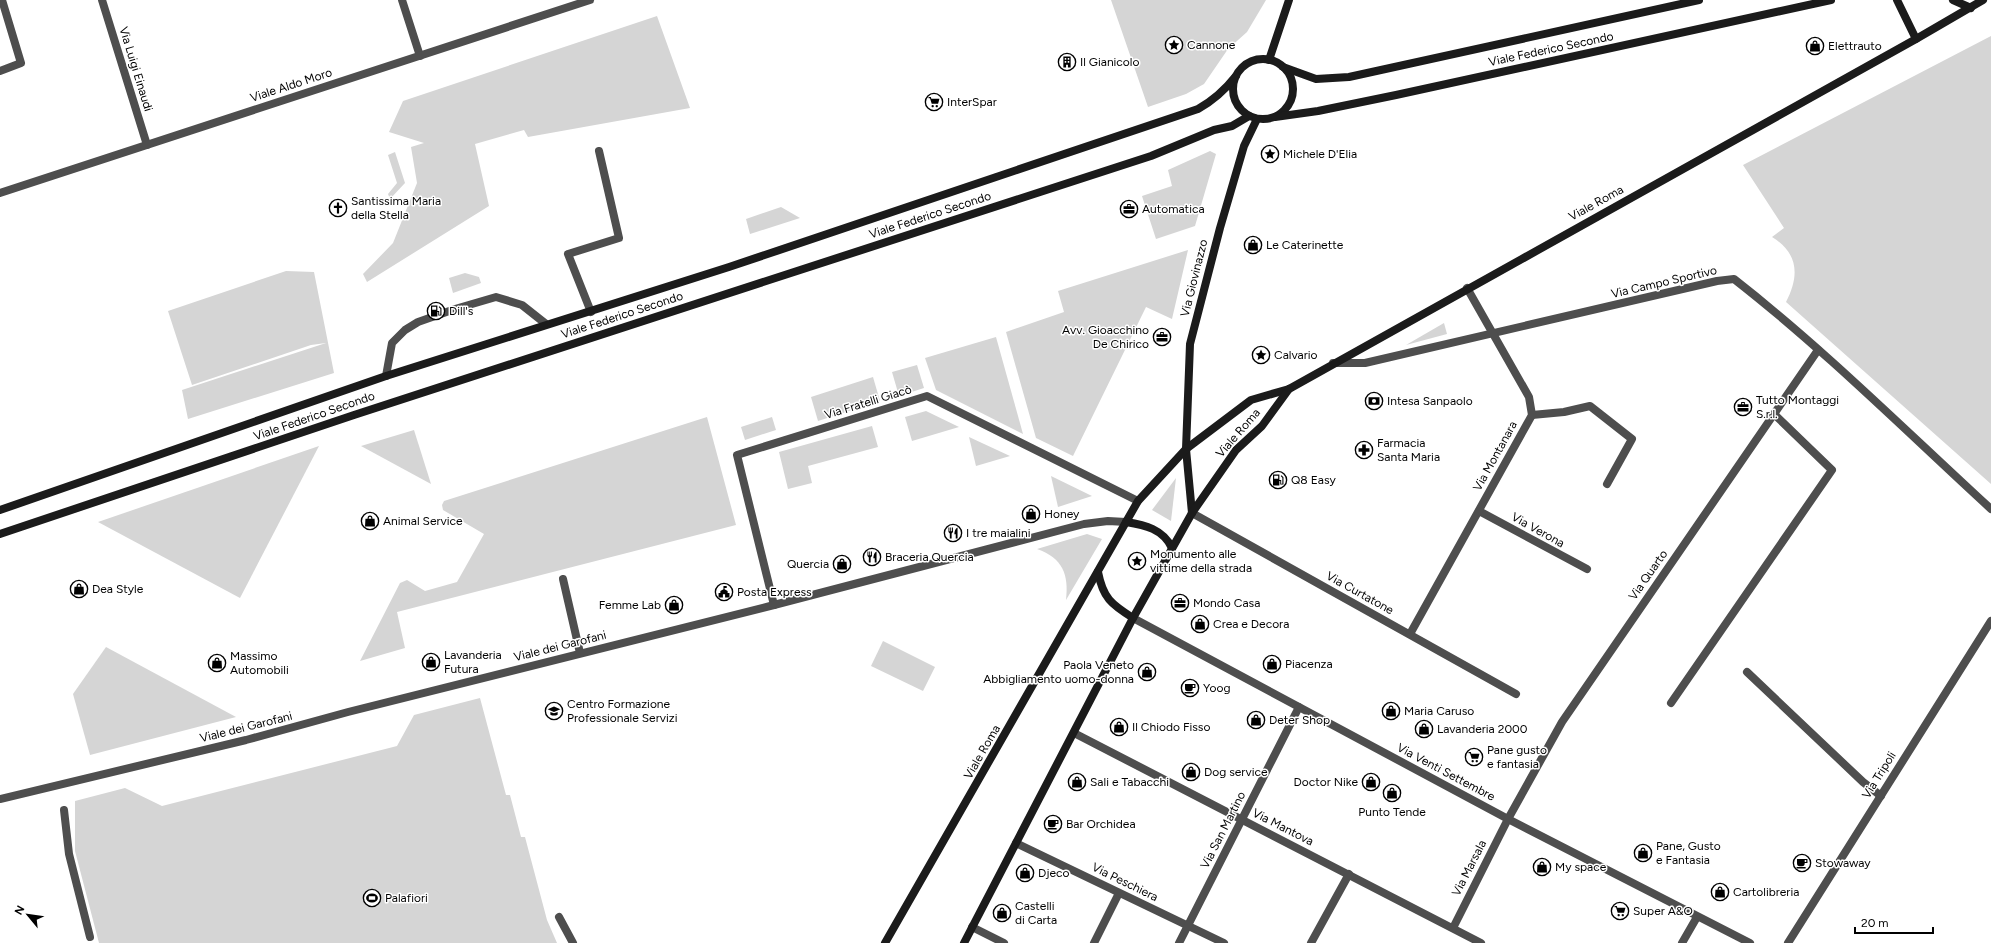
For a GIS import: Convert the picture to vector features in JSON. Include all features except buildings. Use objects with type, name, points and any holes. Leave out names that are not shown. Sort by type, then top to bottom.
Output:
[{"type":"main road","points":[[1269,60],[1289,0]]},
{"type":"main road","name":"Viale Federico Secondo","points":[[1283,67],[1316,79],[1349,77],[1699,0]]},
{"type":"main road","name":"Viale Federico Secondo","points":[[1275,117],[1365,102],[1831,0]]},
{"type":"main road","points":[[1897,0],[1916,39]]},
{"type":"main road","points":[[1953,0],[1969,4]]},
{"type":"main road","name":"Viale Roma","points":[[885,943],[1138,501],[1186,450],[1251,400],[1289,389],[1467,288],[1916,39],[1969,4],[1982,0]]},
{"type":"main road","points":[[1260,59],[1269,60],[1283,67],[1292,81],[1292,98],[1286,109],[1275,117],[1253,118],[1242,111],[1236,103],[1233,85],[1236,76],[1242,68],[1250,62],[1260,59]]},
{"type":"main road","name":"Viale Federico Secondo","points":[[0,510],[386,376],[546,324],[591,312],[1198,109],[1218,96],[1236,76]]},
{"type":"main road","name":"Viale Federico Secondo","points":[[0,534],[361,412],[1151,156],[1214,130],[1232,126],[1253,118]]},
{"type":"main road","name":"Via Giovinazzo","points":[[1186,450],[1190,344],[1220,228],[1253,118]]},
{"type":"main road","name":"Viale Roma","points":[[964,943],[1133,618],[1172,548],[1192,514],[1236,450],[1262,426],[1289,389]]},
{"type":"main road","points":[[1186,450],[1192,514]]},
{"type":"main road","points":[[1126,522],[1143,525],[1157,531],[1166,537],[1172,548]]},
{"type":"main road","points":[[1098,572],[1104,596],[1133,618]]},
{"type":"street","points":[[0,70],[21,63],[2,0]]},
{"type":"street","name":"Via Luigi Einaudi","points":[[102,0],[147,145]]},
{"type":"street","points":[[402,0],[420,56]]},
{"type":"street","name":"Viale Aldo Moro","points":[[0,193],[590,0]]},
{"type":"street","points":[[591,312],[568,254],[619,238],[599,151]]},
{"type":"street","name":"Via Campo Sportivo","points":[[1333,363],[1365,363],[1717,281],[1734,279],[1765,303],[1818,350],[1991,509]]},
{"type":"street","name":"Via Montanara","points":[[1410,634],[1532,415],[1529,397],[1467,288]]},
{"type":"street","points":[[386,376],[392,343],[405,330],[418,322],[455,309],[496,297],[522,305],[546,324]]},
{"type":"street","name":"Via Quarto","points":[[1508,818],[1562,722],[1818,350]]},
{"type":"street","name":"Via Fratelli Giacò","points":[[774,605],[737,455],[927,396],[1138,501]]},
{"type":"street","points":[[1532,415],[1564,412],[1590,406],[1632,439],[1608,484]]},
{"type":"street","points":[[1671,703],[1832,470],[1774,414]]},
{"type":"street","name":"Via Verona","points":[[1479,511],[1586,570]]},
{"type":"street","name":"Via Curtatone","points":[[1192,514],[1516,694]]},
{"type":"street","name":"Viale dei Garofani","points":[[0,799],[246,740],[1084,524],[1108,521],[1126,522]]},
{"type":"street","points":[[563,579],[580,653]]},
{"type":"street","name":"Via Venti Settembre","points":[[1133,618],[1508,818],[1697,917],[1750,943]]},
{"type":"street","name":"Via Tripoli","points":[[1788,943],[1991,621]]},
{"type":"street","points":[[1747,672],[1863,782],[1880,796]]},
{"type":"street","name":"Via San Martino","points":[[1179,943],[1299,707]]},
{"type":"street","name":"Via Mantova","points":[[1074,732],[1481,943]]},
{"type":"street","points":[[64,810],[70,854],[90,937]]},
{"type":"street","name":"Via Marsala","points":[[1453,928],[1508,818]]},
{"type":"street","name":"Via Peschiera","points":[[1016,843],[1224,943]]},
{"type":"street","points":[[1311,943],[1349,874]]},
{"type":"street","points":[[1094,943],[1119,893]]},
{"type":"street","points":[[559,917],[573,943]]},
{"type":"street","points":[[1682,943],[1697,917]]},
{"type":"street","points":[[972,928],[1004,943]]},
{"type":"shaded area","points":[[1111,0],[1266,0],[1247,32],[1228,49],[1204,84],[1186,94],[1148,107]]},
{"type":"shaded area","points":[[657,16],[690,108],[528,137],[524,130],[475,144],[489,206],[367,282],[363,274],[393,243],[417,183],[411,147],[424,143],[389,132],[403,101]]},
{"type":"shaded area","points":[[1991,36],[1991,484],[1786,302],[1795,274],[1794,265],[1792,257],[1787,250],[1781,243],[1772,237],[1784,228],[1743,165]]},
{"type":"shaded area","points":[[1210,151],[1216,154],[1195,226],[1156,239],[1142,196],[1172,186],[1168,170]]},
{"type":"shaded area","points":[[395,152],[405,183],[390,199],[388,194],[397,183],[388,155]]},
{"type":"shaded area","points":[[781,207],[800,218],[750,234],[746,219]]},
{"type":"shaded area","points":[[1188,250],[1172,319],[1146,307],[1073,456],[1036,438],[1006,332],[1064,312],[1058,291]]},
{"type":"shaded area","points":[[286,271],[314,272],[334,373],[188,419],[182,390],[326,343],[311,345],[192,385],[168,311]]},
{"type":"shaded area","points":[[465,273],[479,277],[481,283],[453,293],[449,278]]},
{"type":"shaded area","points":[[1444,323],[1447,334],[1406,345]]},
{"type":"shaded area","points":[[996,337],[1023,434],[936,390],[925,358]]},
{"type":"shaded area","points":[[917,365],[924,388],[899,396],[892,372]]},
{"type":"shaded area","points":[[873,377],[880,401],[818,421],[811,397]]},
{"type":"shaded area","points":[[926,411],[959,427],[912,441],[905,417]]},
{"type":"shaded area","points":[[707,417],[736,525],[397,612],[405,648],[360,661],[400,583],[407,580],[425,591],[457,582],[484,534],[443,510],[442,505],[444,501]]},
{"type":"shaded area","points":[[772,417],[776,430],[745,440],[741,427]]},
{"type":"shaded area","points":[[872,426],[878,447],[808,466],[812,483],[788,489],[779,452]]},
{"type":"shaded area","points":[[414,430],[431,484],[361,446]]},
{"type":"shaded area","points":[[969,437],[1010,456],[976,466]]},
{"type":"shaded area","points":[[319,446],[240,598],[98,522]]},
{"type":"shaded area","points":[[1051,476],[1092,496],[1058,507]]},
{"type":"shaded area","points":[[1176,478],[1171,521],[1152,510]]},
{"type":"shaded area","points":[[1087,534],[1102,539],[1066,600],[1067,591],[1065,575],[1062,568],[1053,557],[1037,549]]},
{"type":"shaded area","points":[[883,641],[935,667],[923,691],[871,666]]},
{"type":"shaded area","points":[[106,647],[236,717],[90,755],[73,694]]},
{"type":"shaded area","points":[[480,698],[506,795],[510,795],[521,837],[525,837],[547,920],[557,943],[99,943],[75,851],[75,801],[125,788],[162,806],[397,746],[414,715]]},
{"type":"place","name":"Cannone","points":[[1174,45]]},
{"type":"place","name":"Elettrauto","points":[[1815,46]]},
{"type":"place","name":"Il Gianicolo","points":[[1067,62]]},
{"type":"place","name":"InterSpar","points":[[934,102]]},
{"type":"place","name":"Michele D'Elia","points":[[1270,154]]},
{"type":"place","name":"Santissima Maria della Stella","points":[[338,208]]},
{"type":"place","name":"Automatica","points":[[1129,209]]},
{"type":"place","name":"Le Caterinette","points":[[1253,245]]},
{"type":"place","name":"Dill's","points":[[436,311]]},
{"type":"place","name":"Avv. Gioacchino De Chirico","points":[[1162,337]]},
{"type":"place","name":"Calvario","points":[[1261,355]]},
{"type":"place","name":"Intesa Sanpaolo","points":[[1374,401]]},
{"type":"place","name":"Tutto Montaggi S.r.l.","points":[[1743,407]]},
{"type":"place","name":"Farmacia Santa Maria","points":[[1364,450]]},
{"type":"place","name":"Q8 Easy","points":[[1278,480]]},
{"type":"place","name":"Honey","points":[[1031,514]]},
{"type":"place","name":"Animal Service","points":[[370,521]]},
{"type":"place","name":"I tre maialini","points":[[953,533]]},
{"type":"place","name":"Braceria Quercia","points":[[872,557]]},
{"type":"place","name":"Monumento alle vittime della strada","points":[[1137,561]]},
{"type":"place","name":"Quercia","points":[[842,564]]},
{"type":"place","name":"Dea Style","points":[[79,589]]},
{"type":"place","name":"Posta Express","points":[[724,592]]},
{"type":"place","name":"Mondo Casa","points":[[1180,603]]},
{"type":"place","name":"Femme Lab","points":[[674,605]]},
{"type":"place","name":"Crea e Decora","points":[[1200,624]]},
{"type":"place","name":"Lavanderia Futura","points":[[431,662]]},
{"type":"place","name":"Massimo Automobili","points":[[217,663]]},
{"type":"place","name":"Piacenza","points":[[1272,664]]},
{"type":"place","name":"Paola Veneto Abbigliamento uomo-donna","points":[[1147,672]]},
{"type":"place","name":"Yoog","points":[[1190,688]]},
{"type":"place","name":"Centro Formazione Professionale Servizi","points":[[554,711]]},
{"type":"place","name":"Maria Caruso","points":[[1391,711]]},
{"type":"place","name":"Deter Shop","points":[[1256,720]]},
{"type":"place","name":"Il Chiodo Fisso","points":[[1119,727]]},
{"type":"place","name":"Lavanderia 2000","points":[[1424,729]]},
{"type":"place","name":"Pane gusto e fantasia","points":[[1474,757]]},
{"type":"place","name":"Dog service","points":[[1191,772]]},
{"type":"place","name":"Sali e Tabacchi","points":[[1077,782]]},
{"type":"place","name":"Doctor Nike","points":[[1371,782]]},
{"type":"place","name":"Punto Tende","points":[[1392,793]]},
{"type":"place","name":"Bar Orchidea","points":[[1053,824]]},
{"type":"place","name":"Pane, Gusto e Fantasia","points":[[1643,853]]},
{"type":"place","name":"Stowaway","points":[[1802,863]]},
{"type":"place","name":"My space","points":[[1542,867]]},
{"type":"place","name":"Djeco","points":[[1025,873]]},
{"type":"place","name":"Cartolibreria","points":[[1720,892]]},
{"type":"place","name":"Palafiori","points":[[372,898]]},
{"type":"place","name":"Super A&O","points":[[1620,911]]},
{"type":"place","name":"Castelli di Carta","points":[[1002,913]]}]
